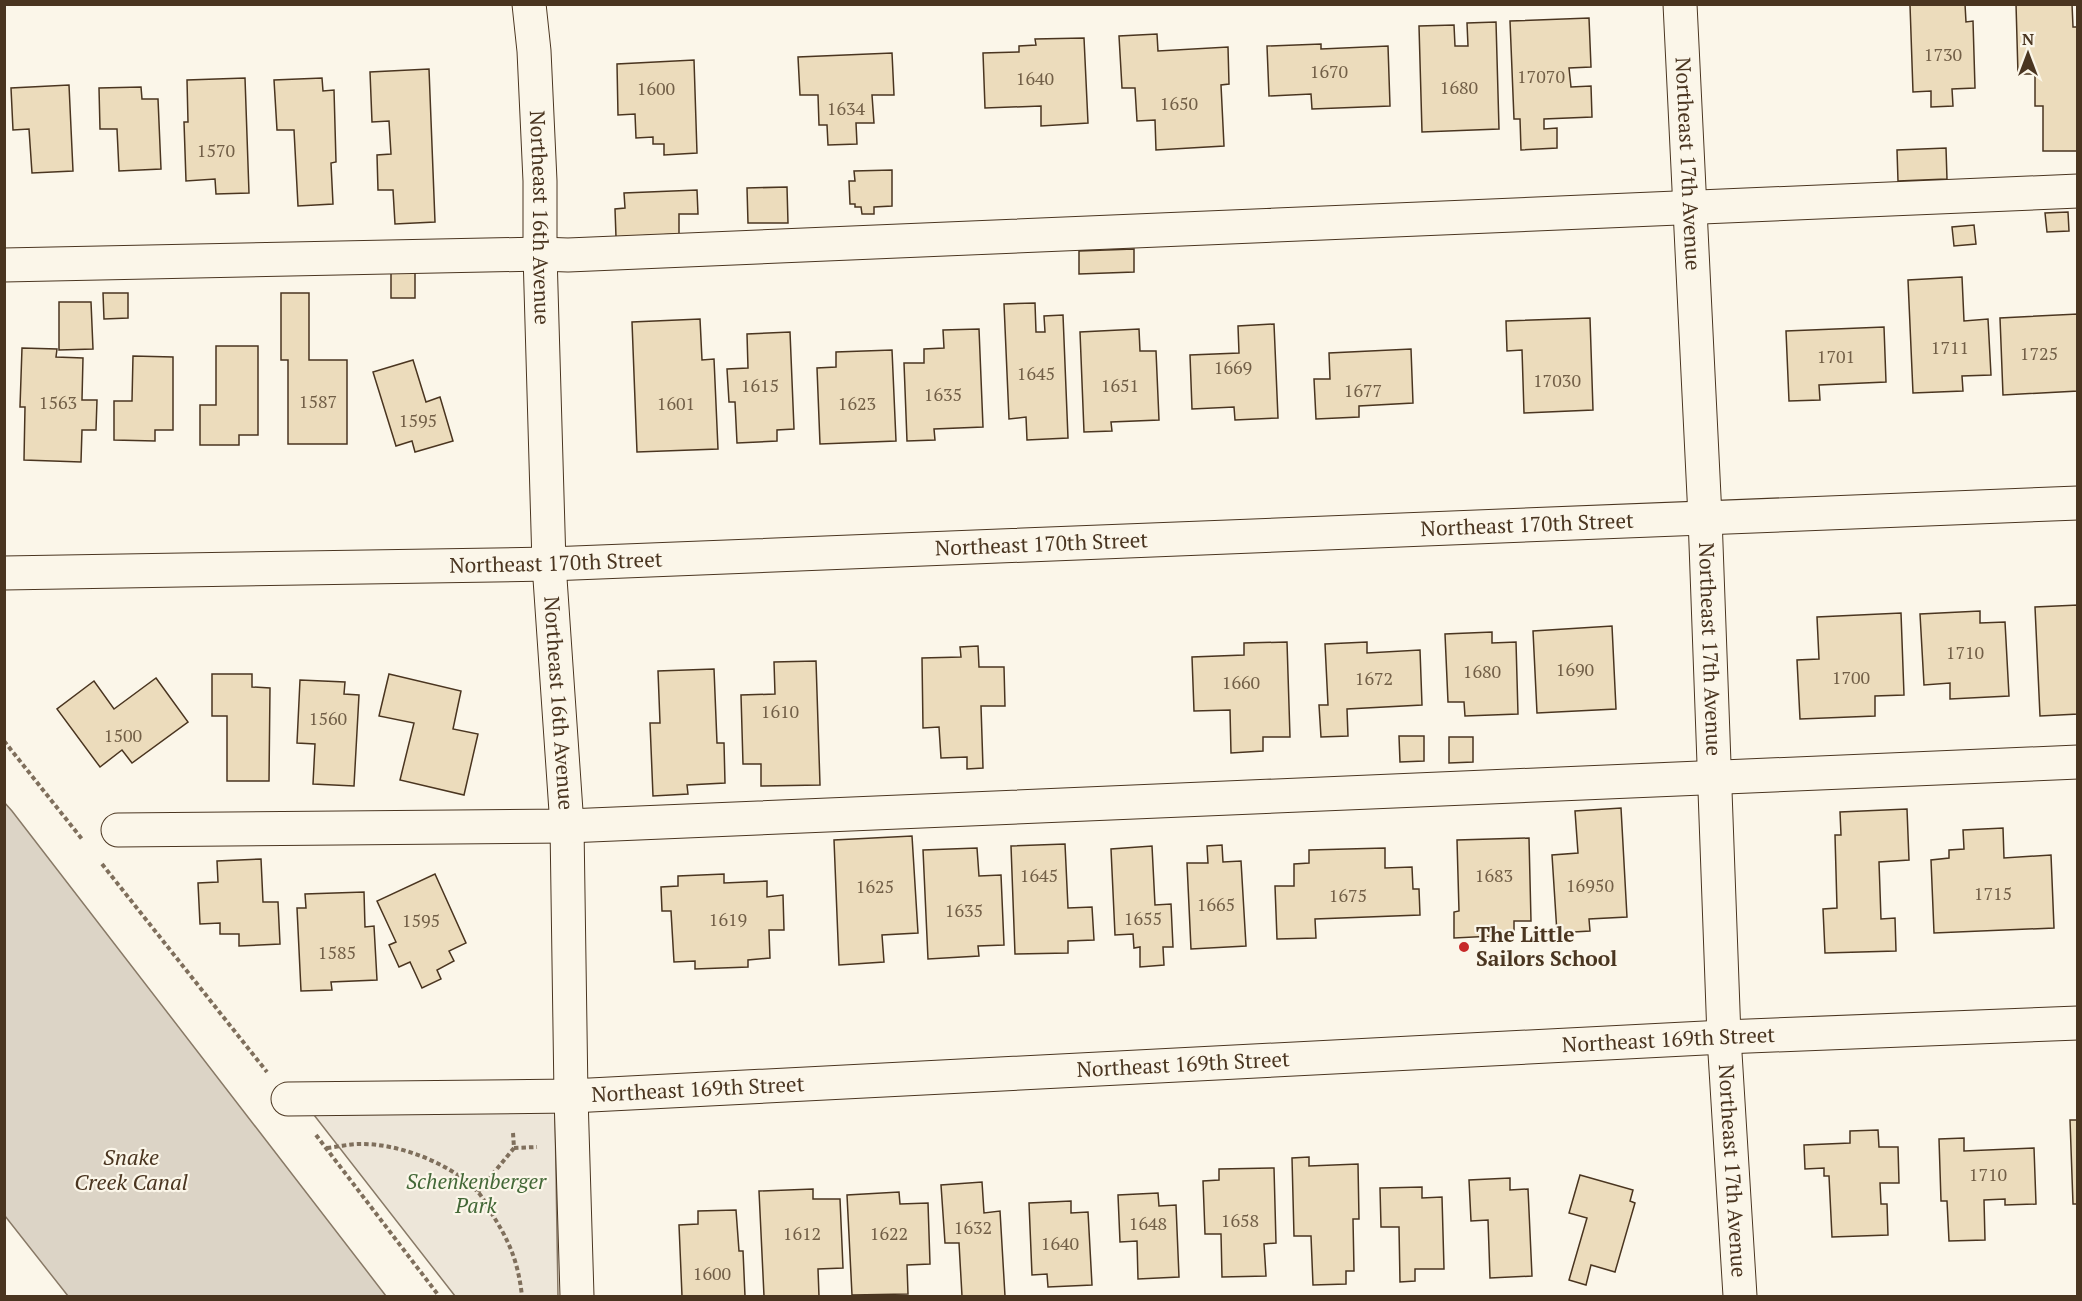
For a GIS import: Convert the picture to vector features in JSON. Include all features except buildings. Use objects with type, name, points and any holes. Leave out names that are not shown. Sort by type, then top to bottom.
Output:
[{"type":"street","name":"Northeast 16th Avenue","points":[[529,4],[534,51],[540,169],[540,254],[549,564],[567,826],[571,1096],[578,1296]]},
{"type":"street","name":"Northeast 17th Avenue","points":[[1680,4],[1705,517],[1724,1037],[1740,1296]]},
{"type":"street","points":[[4,265],[580,255],[2078,191]]},
{"type":"street","name":"Northeast 170th Street","points":[[4,573],[549,564],[2078,503]]},
{"type":"street","points":[[118,830],[567,826],[2078,762]]},
{"type":"street","name":"Northeast 169th Street","points":[[288,1099],[571,1096],[1724,1037],[2078,1023]]},
{"type":"path","points":[[4,741],[84,842]]},
{"type":"path","points":[[99,860],[288,1099],[439,1296]]},
{"type":"path","points":[[478,1192],[514,1148],[512,1130]]},
{"type":"path","points":[[326,1149],[360,1144],[385,1147],[421,1155],[457,1176],[478,1192],[510,1246],[519,1272],[522,1296]]},
{"type":"path","points":[[514,1148],[545,1147]]},
{"type":"green space","name":"Schenkenberger Park","points":[[555,1111],[558,1296],[455,1296],[314,1115]]},
{"type":"water","name":"Snake Creek Canal","points":[[4,802],[386,1296],[68,1296],[5,1216]]},
{"type":"place","name":"The Little Sailors School","points":[[1464,947]]}]
